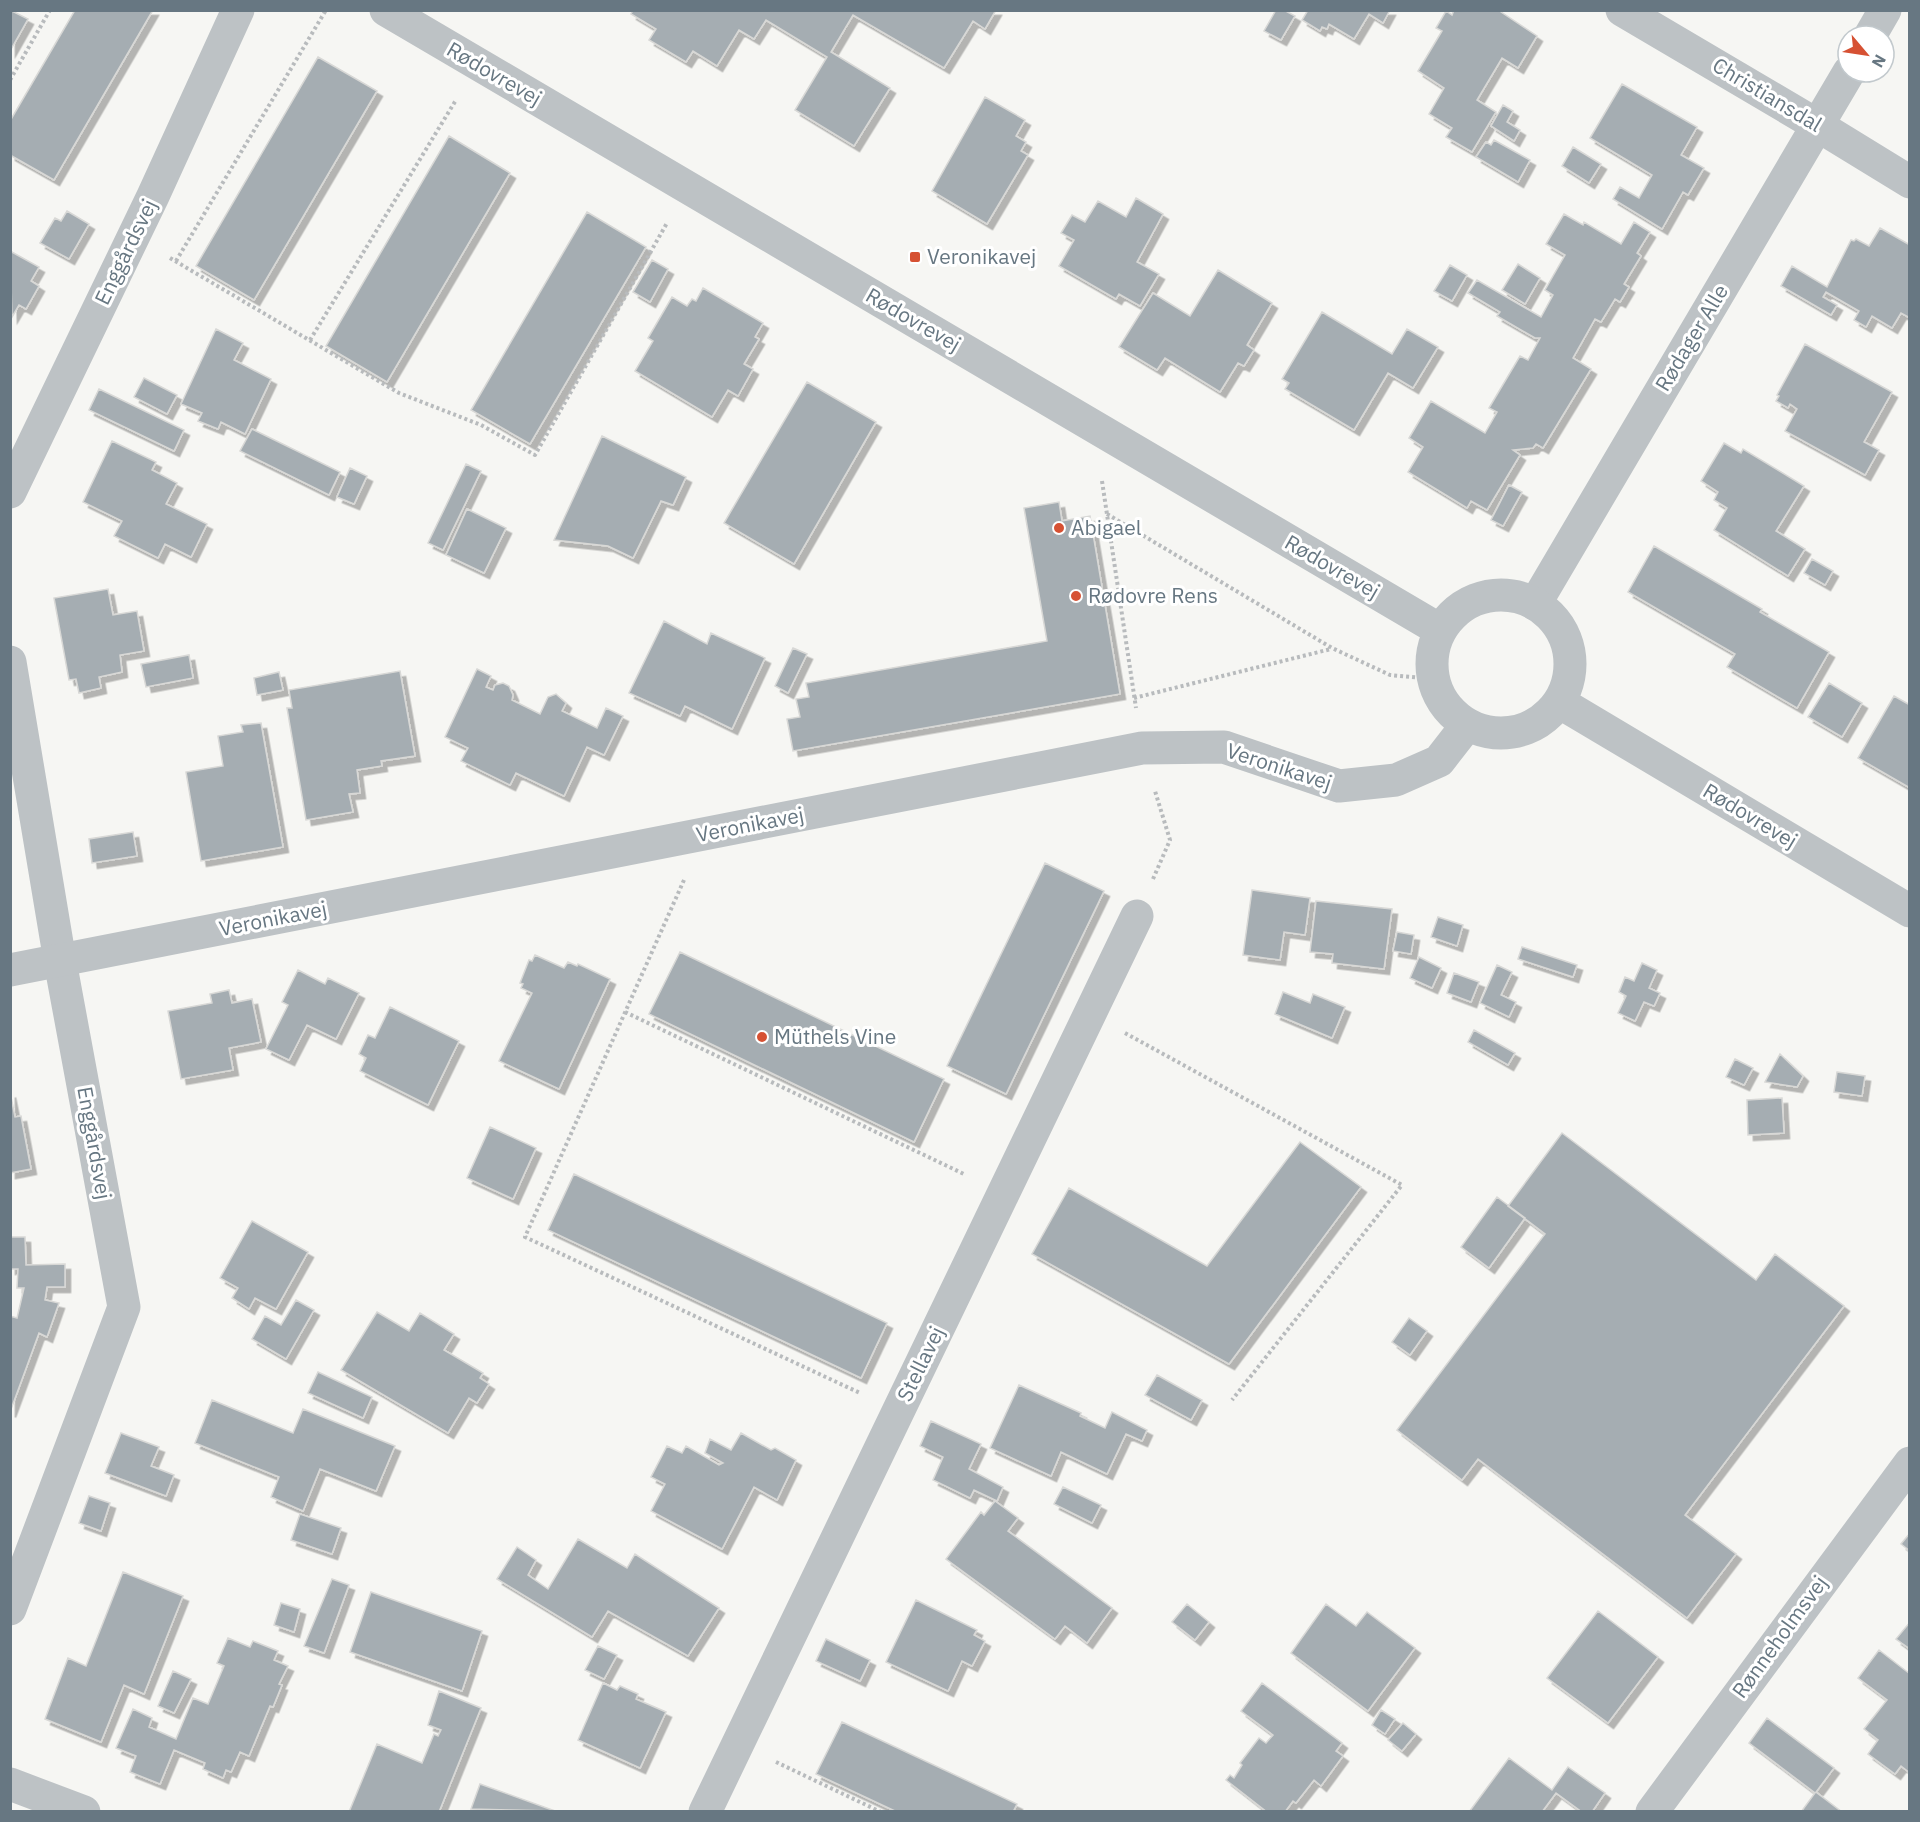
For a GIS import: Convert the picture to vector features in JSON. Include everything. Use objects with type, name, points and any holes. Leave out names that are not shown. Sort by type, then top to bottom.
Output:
[{"type":"street","name":"Enggårdsvej","points":[[10,492],[238,10]]},
{"type":"street","name":"Rødovrevej","points":[[386,10],[1440,630]]},
{"type":"street","name":"Christiansdal","points":[[1622,10],[1910,182]]},
{"type":"street","points":[[1877,24],[1885,10]]},
{"type":"street","name":"Rødager Alle","points":[[1535,604],[1842,84]]},
{"type":"street","points":[[1507,595],[1535,604],[1557,624],[1568,646],[1570,670],[1558,702],[1537,724],[1514,733],[1490,733],[1467,725],[1442,701],[1433,679],[1432,655],[1440,630],[1461,607],[1484,597],[1507,595]]},
{"type":"street","name":"Enggårdsvej","points":[[10,662],[60,961],[124,1307],[10,1609]]},
{"type":"street","name":"Rødovrevej","points":[[1558,702],[1910,911]]},
{"type":"street","name":"Veronikavej","points":[[10,970],[1142,748],[1224,747],[1339,786],[1396,780],[1439,761],[1467,725]]},
{"type":"street","name":"Stellavej","points":[[705,1812],[1137,916]]},
{"type":"street","name":"Rønneholmsvej","points":[[1652,1812],[1910,1463]]},
{"type":"street","points":[[10,1784],[84,1812]]},
{"type":"path","points":[[10,80],[50,10]]},
{"type":"path","points":[[176,261],[326,10]]},
{"type":"path","points":[[310,340],[478,64]]},
{"type":"path","points":[[133,236],[399,393],[481,425],[535,455],[688,188]]},
{"type":"path","points":[[1094,427],[1142,748],[1170,840]]},
{"type":"path","points":[[1107,514],[1332,648],[1390,675],[1433,679]]},
{"type":"path","points":[[1134,698],[1332,648]]},
{"type":"path","points":[[705,834],[525,1236],[899,1411]]},
{"type":"path","points":[[625,1012],[1004,1193]]},
{"type":"path","points":[[1090,1014],[1402,1185],[1233,1400]]},
{"type":"path","points":[[737,1744],[881,1812]]},
{"type":"building","points":[[10,10],[28,19],[10,51]]},
{"type":"building","points":[[75,10],[153,10],[54,180],[10,155],[10,121]]},
{"type":"building","points":[[633,10],[996,10],[985,29],[973,21],[944,68],[853,15],[831,52],[890,88],[854,146],[795,110],[827,57],[766,20],[754,39],[739,30],[717,66],[693,51],[686,62],[649,40],[656,29],[631,14]]},
{"type":"building","points":[[1276,10],[1284,10],[1295,16],[1281,40],[1264,31]]},
{"type":"building","points":[[1308,10],[1390,10],[1383,23],[1369,14],[1354,39],[1329,24],[1327,29],[1322,27],[1320,31],[1302,20]]},
{"type":"building","points":[[1454,10],[1498,10],[1537,36],[1518,68],[1502,58],[1477,100],[1496,112],[1472,152],[1446,137],[1452,128],[1429,114],[1444,88],[1418,71],[1442,31],[1436,28],[1446,11],[1452,15]]},
{"type":"building","points":[[318,57],[377,91],[254,300],[196,266]]},
{"type":"building","points":[[1622,84],[1697,127],[1681,155],[1704,168],[1688,195],[1683,192],[1662,229],[1613,199],[1620,187],[1639,198],[1652,175],[1590,138]]},
{"type":"building","points":[[985,97],[1025,120],[1016,136],[1026,142],[1021,151],[1028,155],[987,224],[932,191]]},
{"type":"building","points":[[1503,105],[1513,111],[1507,122],[1520,130],[1514,141],[1491,126]]},
{"type":"building","points":[[449,136],[510,173],[387,382],[326,346]]},
{"type":"building","points":[[1494,140],[1530,160],[1518,182],[1476,157],[1486,142],[1491,145]]},
{"type":"building","points":[[1573,147],[1601,164],[1589,183],[1562,166]]},
{"type":"building","points":[[1136,198],[1163,214],[1137,262],[1159,274],[1140,306],[1119,294],[1116,299],[1059,266],[1074,240],[1061,233],[1072,215],[1085,222],[1098,201],[1126,217]]},
{"type":"building","points":[[67,211],[89,224],[69,259],[40,243],[55,218],[61,221]]},
{"type":"building","points":[[587,212],[646,247],[530,444],[471,410]]},
{"type":"building","points":[[1564,214],[1583,225],[1584,222],[1621,244],[1634,222],[1650,232],[1637,253],[1641,256],[1624,284],[1629,287],[1620,302],[1615,299],[1601,322],[1595,319],[1573,358],[1591,369],[1543,448],[1536,444],[1533,448],[1513,450],[1520,455],[1487,510],[1471,501],[1467,508],[1408,472],[1423,447],[1409,438],[1431,401],[1485,433],[1497,412],[1489,408],[1520,356],[1528,360],[1540,338],[1535,338],[1497,316],[1500,312],[1468,293],[1477,280],[1541,317],[1553,295],[1545,290],[1565,255],[1546,244]]},
{"type":"building","points":[[1880,228],[1910,245],[1910,318],[1901,313],[1892,328],[1872,316],[1866,327],[1854,320],[1859,311],[1826,292],[1823,297],[1837,305],[1831,315],[1781,286],[1792,266],[1827,287],[1851,240],[1856,239],[1869,246]]},
{"type":"building","points":[[10,251],[39,267],[31,281],[39,286],[26,309],[19,305],[12,317]]},
{"type":"building","points":[[652,260],[668,269],[650,302],[633,292]]},
{"type":"building","points":[[1518,264],[1540,278],[1525,304],[1502,290]]},
{"type":"building","points":[[1450,265],[1467,275],[1452,301],[1434,291]]},
{"type":"building","points":[[1218,270],[1272,303],[1247,345],[1254,350],[1244,366],[1238,363],[1220,392],[1165,358],[1157,370],[1119,347],[1153,293],[1190,316]]},
{"type":"building","points":[[703,288],[763,323],[755,337],[759,339],[744,364],[753,369],[738,396],[728,390],[712,417],[635,371],[653,341],[648,338],[672,297],[687,306],[692,299],[696,301]]},
{"type":"building","points":[[1322,312],[1392,354],[1407,329],[1438,347],[1413,388],[1388,373],[1354,430],[1285,389],[1289,383],[1282,379]]},
{"type":"building","points":[[216,329],[243,343],[234,360],[271,379],[245,434],[221,422],[218,429],[198,421],[202,413],[181,404]]},
{"type":"building","points":[[1805,344],[1892,392],[1864,442],[1879,450],[1865,475],[1785,431],[1797,409],[1790,404],[1788,408],[1776,401],[1779,396],[1777,395]]},
{"type":"building","points":[[144,378],[177,395],[167,414],[134,397]]},
{"type":"building","points":[[807,382],[876,422],[794,564],[724,523]]},
{"type":"building","points":[[99,389],[184,430],[174,451],[89,410]]},
{"type":"building","points":[[252,429],[340,472],[329,495],[240,451]]},
{"type":"building","points":[[602,436],[686,477],[673,505],[661,501],[633,558],[608,546],[554,540]]},
{"type":"building","points":[[112,441],[156,462],[152,470],[177,483],[166,504],[207,524],[191,557],[165,544],[158,558],[114,536],[122,521],[83,502]]},
{"type":"building","points":[[1724,443],[1741,453],[1743,449],[1804,486],[1776,531],[1805,549],[1788,576],[1714,530],[1727,508],[1714,500],[1718,492],[1701,481]]},
{"type":"building","points":[[466,464],[481,471],[443,550],[428,543]]},
{"type":"building","points":[[350,468],[367,476],[354,504],[337,497]]},
{"type":"building","points":[[1509,485],[1522,492],[1503,526],[1491,520]]},
{"type":"building","points":[[1059,502],[1062,521],[1090,516],[1120,694],[793,751],[787,719],[800,717],[796,699],[809,697],[806,683],[1047,641],[1024,508]]},
{"type":"building","points":[[467,509],[506,528],[484,573],[446,555]]},
{"type":"building","points":[[1654,546],[1762,609],[1760,612],[1829,652],[1797,708],[1727,667],[1735,654],[1628,592]]},
{"type":"building","points":[[1812,559],[1833,571],[1825,585],[1804,573]]},
{"type":"building","points":[[108,589],[113,615],[137,611],[144,651],[120,655],[122,672],[99,677],[101,688],[79,693],[76,679],[69,680],[54,598]]},
{"type":"building","points":[[664,621],[707,644],[711,633],[765,658],[732,729],[685,706],[680,716],[629,693]]},
{"type":"building","points":[[793,648],[807,654],[788,693],[775,686]]},
{"type":"building","points":[[189,655],[193,678],[146,687],[141,664]]},
{"type":"building","points":[[477,669],[491,676],[486,687],[493,690],[495,685],[503,683],[509,686],[513,695],[512,700],[540,714],[548,697],[556,694],[566,703],[562,711],[597,728],[606,708],[623,716],[604,755],[587,747],[564,796],[516,773],[510,785],[461,761],[468,748],[445,737]]},
{"type":"building","points":[[400,671],[415,756],[381,761],[382,766],[357,770],[360,793],[349,794],[353,812],[306,820],[287,708],[292,708],[289,690]]},
{"type":"building","points":[[279,672],[283,690],[257,695],[254,678]]},
{"type":"building","points":[[1829,683],[1862,703],[1842,737],[1808,717]]},
{"type":"building","points":[[1894,696],[1910,705],[1910,788],[1858,758]]},
{"type":"building","points":[[261,723],[283,847],[201,861],[186,772],[223,766],[218,736],[243,732],[241,725]]},
{"type":"building","points":[[133,832],[137,856],[92,863],[89,839]]},
{"type":"building","points":[[1045,863],[1104,891],[1006,1094],[947,1066]]},
{"type":"building","points":[[1252,890],[1310,898],[1305,935],[1284,932],[1280,960],[1243,955]]},
{"type":"building","points":[[1316,901],[1392,909],[1384,969],[1332,963],[1333,954],[1310,952]]},
{"type":"building","points":[[1438,917],[1463,925],[1457,946],[1431,937]]},
{"type":"building","points":[[1397,932],[1414,935],[1411,954],[1393,951]]},
{"type":"building","points":[[1522,947],[1577,965],[1573,977],[1518,959]]},
{"type":"building","points":[[680,952],[944,1079],[914,1142],[649,1014]]},
{"type":"building","points":[[535,955],[564,968],[568,962],[577,966],[578,964],[610,979],[559,1089],[499,1061],[532,993],[521,988],[523,984],[520,983],[529,960],[532,961]]},
{"type":"building","points":[[1419,957],[1441,968],[1432,988],[1410,978]]},
{"type":"building","points":[[1642,963],[1657,970],[1649,988],[1660,993],[1654,1006],[1644,1002],[1635,1021],[1618,1013],[1626,996],[1619,992],[1625,977],[1634,981]]},
{"type":"building","points":[[1497,965],[1512,972],[1501,995],[1516,1002],[1509,1017],[1480,1003]]},
{"type":"building","points":[[298,970],[325,984],[328,978],[359,993],[336,1039],[307,1025],[289,1060],[266,1049],[288,1005],[282,1002]]},
{"type":"building","points":[[1454,973],[1479,982],[1471,1002],[1447,993]]},
{"type":"building","points":[[229,990],[232,1003],[252,999],[261,1042],[229,1048],[233,1070],[181,1079],[168,1011],[212,1003],[210,994]]},
{"type":"building","points":[[1283,992],[1310,1003],[1313,994],[1345,1007],[1332,1038],[1275,1014]]},
{"type":"building","points":[[390,1007],[459,1041],[428,1105],[360,1071],[366,1058],[359,1054],[368,1035],[375,1038]]},
{"type":"building","points":[[1474,1030],[1515,1053],[1508,1065],[1468,1042]]},
{"type":"building","points":[[1780,1054],[1803,1076],[1797,1087],[1765,1082]]},
{"type":"building","points":[[1735,1059],[1753,1068],[1744,1085],[1726,1077]]},
{"type":"building","points":[[1837,1072],[1865,1076],[1862,1096],[1834,1092]]},
{"type":"building","points":[[10,1092],[15,1117],[21,1116],[31,1169],[10,1173]]},
{"type":"building","points":[[1782,1098],[1784,1133],[1748,1135],[1747,1100]]},
{"type":"building","points":[[490,1127],[536,1148],[513,1199],[467,1178]]},
{"type":"building","points":[[1562,1133],[1756,1280],[1775,1254],[1844,1306],[1685,1515],[1736,1554],[1687,1618],[1478,1459],[1462,1480],[1397,1430],[1545,1234],[1508,1206]]},
{"type":"building","points":[[1300,1142],[1361,1187],[1229,1364],[1032,1254],[1069,1188],[1207,1266]]},
{"type":"building","points":[[574,1174],[887,1323],[861,1378],[548,1230]]},
{"type":"building","points":[[1497,1197],[1525,1218],[1489,1268],[1461,1247]]},
{"type":"building","points":[[252,1221],[308,1252],[276,1309],[255,1298],[249,1309],[232,1298],[238,1288],[220,1278]]},
{"type":"building","points":[[10,1237],[25,1237],[26,1265],[65,1264],[65,1287],[47,1287],[45,1300],[59,1303],[47,1337],[39,1333],[10,1412],[10,1316],[17,1318],[24,1288],[17,1288],[18,1269],[10,1269]]},
{"type":"building","points":[[296,1300],[314,1310],[286,1359],[252,1339],[265,1316],[281,1325]]},
{"type":"building","points":[[377,1312],[409,1331],[420,1313],[454,1334],[444,1350],[483,1373],[480,1378],[489,1384],[477,1403],[469,1398],[448,1433],[341,1370]]},
{"type":"building","points":[[1409,1318],[1427,1331],[1410,1355],[1392,1342]]},
{"type":"building","points":[[318,1372],[372,1397],[363,1418],[308,1393]]},
{"type":"building","points":[[1157,1375],[1202,1400],[1191,1420],[1145,1395]]},
{"type":"building","points":[[1019,1385],[1081,1413],[1080,1416],[1105,1428],[1112,1412],[1147,1430],[1142,1441],[1126,1434],[1107,1474],[1061,1452],[1051,1476],[990,1448]]},
{"type":"building","points":[[212,1400],[293,1433],[303,1409],[395,1446],[376,1491],[320,1469],[303,1511],[271,1497],[279,1477],[195,1443]]},
{"type":"building","points":[[931,1421],[981,1444],[969,1469],[1003,1487],[997,1501],[974,1490],[970,1498],[933,1480],[943,1457],[920,1446]]},
{"type":"building","points":[[121,1433],[159,1447],[151,1466],[174,1475],[166,1496],[105,1473]]},
{"type":"building","points":[[741,1433],[771,1450],[775,1448],[796,1460],[777,1500],[754,1487],[722,1549],[651,1511],[665,1484],[651,1477],[667,1446],[682,1453],[686,1446],[719,1465],[723,1463],[705,1453],[710,1439],[731,1450]]},
{"type":"building","points":[[1063,1487],[1101,1505],[1092,1523],[1054,1504]]},
{"type":"building","points":[[89,1496],[110,1503],[101,1531],[79,1523]]},
{"type":"building","points":[[995,1501],[1018,1518],[1008,1531],[1112,1608],[1087,1643],[1065,1626],[1055,1639],[946,1559],[981,1512],[984,1515]]},
{"type":"building","points":[[300,1514],[341,1528],[332,1554],[291,1540]]},
{"type":"building","points":[[1910,1533],[1910,1551],[1901,1544]]},
{"type":"building","points":[[578,1539],[627,1568],[635,1554],[719,1608],[688,1656],[608,1611],[592,1637],[497,1579],[517,1547],[536,1560],[528,1575],[548,1589]]},
{"type":"building","points":[[123,1572],[183,1596],[144,1694],[124,1685],[101,1742],[45,1719],[68,1658],[86,1666]]},
{"type":"building","points":[[332,1579],[349,1585],[324,1653],[304,1646]]},
{"type":"building","points":[[371,1592],[482,1631],[462,1691],[350,1652]]},
{"type":"building","points":[[916,1600],[977,1630],[974,1635],[985,1641],[972,1666],[962,1661],[948,1691],[886,1662]]},
{"type":"building","points":[[281,1603],[300,1609],[294,1632],[274,1625]]},
{"type":"building","points":[[1187,1604],[1209,1622],[1195,1640],[1172,1622]]},
{"type":"building","points":[[1326,1604],[1356,1626],[1367,1612],[1415,1648],[1368,1711],[1291,1653]]},
{"type":"building","points":[[1598,1611],[1658,1657],[1608,1723],[1547,1678]]},
{"type":"building","points":[[1910,1622],[1910,1649],[1896,1639]]},
{"type":"building","points":[[228,1638],[250,1647],[253,1641],[278,1651],[274,1660],[288,1666],[279,1684],[282,1685],[273,1707],[270,1706],[249,1756],[240,1752],[231,1772],[226,1770],[223,1778],[203,1769],[205,1763],[174,1750],[160,1784],[130,1772],[136,1756],[116,1748],[133,1709],[152,1718],[149,1727],[176,1739],[193,1698],[208,1704],[224,1666],[217,1663]]},
{"type":"building","points":[[826,1639],[870,1660],[860,1681],[816,1661]]},
{"type":"building","points":[[598,1646],[617,1655],[604,1679],[585,1670]]},
{"type":"building","points":[[1879,1650],[1910,1674],[1910,1773],[1901,1766],[1895,1774],[1868,1754],[1878,1740],[1864,1729],[1887,1700],[1858,1678]]},
{"type":"building","points":[[173,1671],[191,1679],[174,1713],[158,1706]]},
{"type":"building","points":[[603,1683],[617,1690],[620,1686],[638,1694],[636,1699],[666,1712],[640,1768],[578,1740]]},
{"type":"building","points":[[1262,1683],[1342,1743],[1336,1751],[1343,1756],[1321,1786],[1314,1780],[1296,1803],[1293,1801],[1285,1812],[1267,1812],[1226,1780],[1230,1775],[1234,1778],[1242,1765],[1240,1763],[1259,1738],[1266,1743],[1273,1735],[1241,1711]]},
{"type":"building","points":[[439,1691],[481,1708],[439,1812],[349,1812],[377,1744],[422,1763],[434,1734],[438,1736],[441,1730],[428,1725]]},
{"type":"building","points":[[1381,1710],[1395,1719],[1385,1734],[1372,1725]]},
{"type":"building","points":[[1767,1718],[1834,1768],[1816,1792],[1842,1812],[1801,1812],[1815,1793],[1749,1743]]},
{"type":"building","points":[[842,1722],[1017,1804],[1013,1812],[897,1812],[816,1774]]},
{"type":"building","points":[[1403,1723],[1416,1734],[1402,1751],[1388,1740]]},
{"type":"building","points":[[1509,1758],[1552,1790],[1568,1767],[1605,1793],[1592,1812],[1582,1812],[1556,1793],[1542,1812],[1469,1812]]},
{"type":"building","points":[[480,1784],[555,1811],[471,1809]]},
{"type":"place","name":"Veronikavej","points":[[915,257]]},
{"type":"place","name":"Abigael","points":[[1059,528]]},
{"type":"place","name":"Rødovre Rens","points":[[1076,596]]},
{"type":"place","name":"Müthels Vine","points":[[762,1037]]}]
